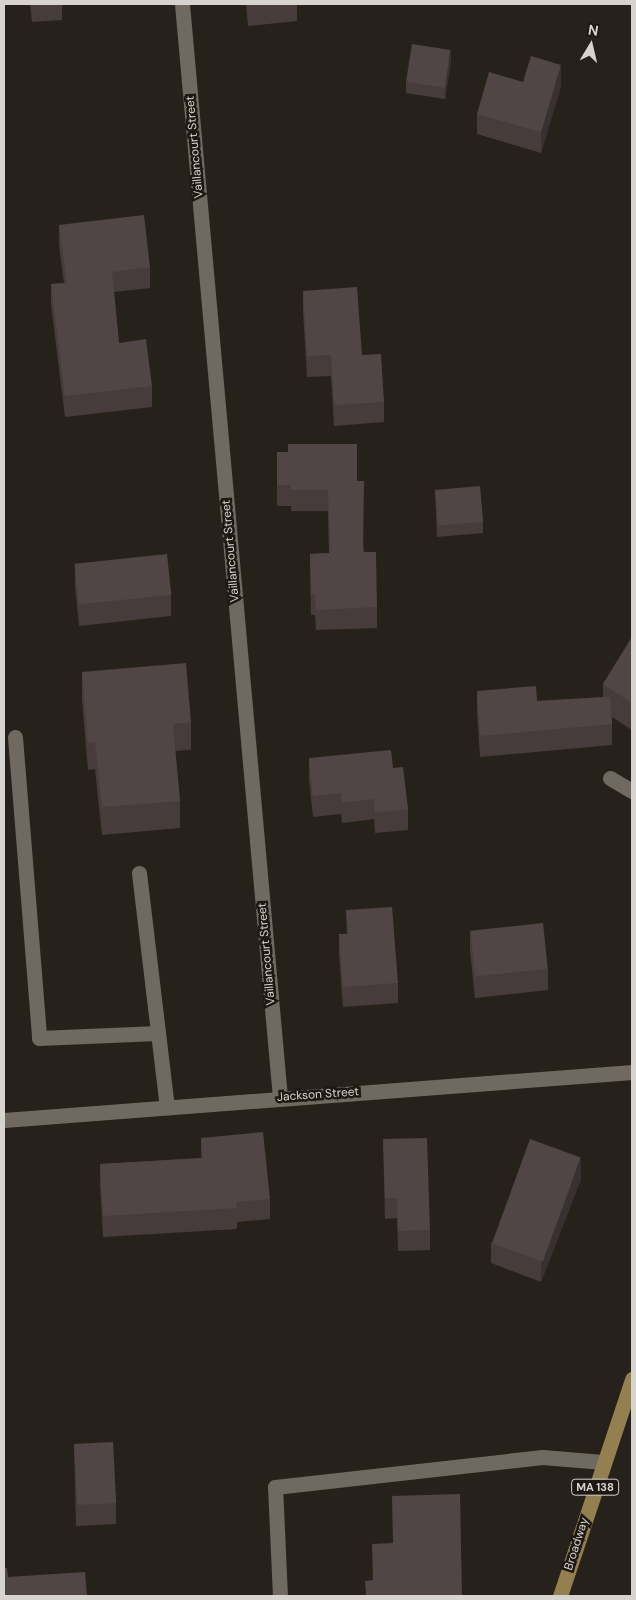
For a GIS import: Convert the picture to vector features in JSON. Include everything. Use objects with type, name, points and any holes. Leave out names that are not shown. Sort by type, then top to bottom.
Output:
[{"type":"main road","name":"Broadway","points":[[560,1596],[632,1379]]},
{"type":"street","name":"Vaillancourt Street","points":[[182,4],[280,1098]]},
{"type":"street","points":[[15,737],[39,1038],[158,1033]]},
{"type":"street","points":[[610,778],[632,791]]},
{"type":"street","points":[[139,873],[167,1107]]},
{"type":"street","name":"Jackson Street","points":[[4,1120],[632,1072]]},
{"type":"street","points":[[280,1596],[275,1487],[542,1458],[603,1462]]},
{"type":"building","points":[[412,44],[451,50],[445,88],[406,82]]},
{"type":"building","points":[[531,56],[561,65],[541,132],[477,114],[489,72],[523,82]]},
{"type":"building","points":[[144,215],[150,267],[112,272],[119,343],[146,339],[152,386],[65,396],[51,284],[67,283],[59,225]]},
{"type":"building","points":[[357,287],[362,355],[381,354],[384,402],[334,405],[331,355],[307,356],[303,291]]},
{"type":"building","points":[[288,444],[357,444],[357,481],[364,481],[363,552],[376,552],[377,607],[316,610],[315,594],[311,595],[310,554],[330,553],[328,490],[291,490],[291,485],[277,485],[277,452],[288,452]]},
{"type":"building","points":[[480,486],[483,522],[438,526],[435,490]]},
{"type":"building","points":[[167,554],[171,595],[79,604],[75,564]]},
{"type":"building","points":[[632,637],[632,703],[603,684]]},
{"type":"building","points":[[186,663],[191,722],[173,724],[180,801],[102,807],[95,742],[88,743],[82,672]]},
{"type":"building","points":[[536,686],[537,701],[610,697],[612,724],[480,736],[477,691]]},
{"type":"building","points":[[391,750],[393,768],[403,767],[408,809],[375,813],[374,799],[342,803],[341,793],[313,796],[309,758]]},
{"type":"building","points":[[392,907],[398,983],[343,987],[339,934],[348,934],[346,910]]},
{"type":"building","points":[[543,923],[548,969],[475,976],[470,931]]},
{"type":"building","points":[[263,1132],[270,1199],[236,1202],[237,1208],[103,1216],[100,1164],[203,1158],[201,1138]]},
{"type":"building","points":[[427,1138],[430,1230],[398,1231],[397,1198],[385,1198],[383,1139]]},
{"type":"building","points":[[530,1139],[581,1157],[543,1262],[492,1243]]},
{"type":"building","points":[[113,1442],[116,1503],[77,1505],[74,1444]]},
{"type":"building","points":[[460,1494],[462,1596],[366,1596],[365,1581],[373,1580],[372,1544],[393,1543],[392,1496]]},
{"type":"building","points":[[4,1568],[7,1568],[8,1577],[85,1572],[87,1596],[4,1596]]}]
